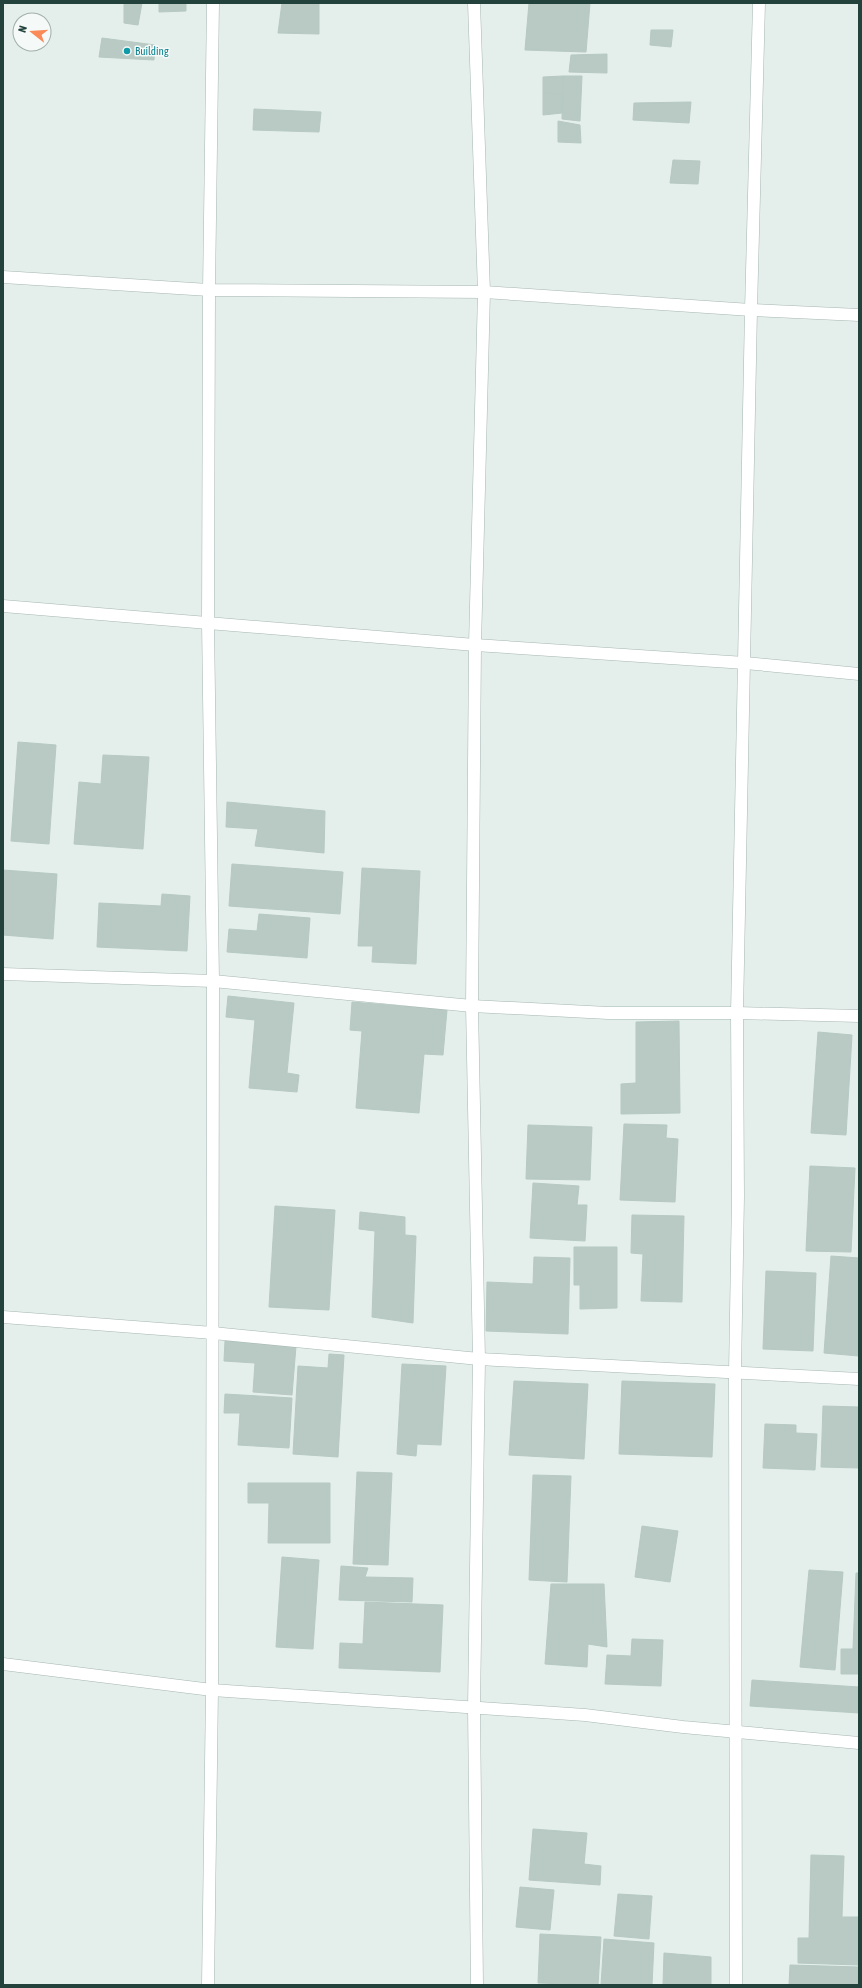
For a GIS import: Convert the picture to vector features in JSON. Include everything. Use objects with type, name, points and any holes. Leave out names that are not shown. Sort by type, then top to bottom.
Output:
[{"type":"street","points":[[208,1985],[212,1690],[213,981],[208,623],[209,290],[213,3]]},
{"type":"street","points":[[474,3],[484,292],[475,645],[472,1006],[479,1359],[474,1708],[477,1985]]},
{"type":"street","points":[[736,1985],[735,1373],[738,1196],[737,1013],[745,663],[750,310],[759,3]]},
{"type":"street","points":[[3,277],[209,290],[484,292],[859,316]]},
{"type":"street","points":[[3,606],[475,645],[745,663],[859,674]]},
{"type":"street","points":[[3,974],[213,981],[472,1006],[608,1013],[737,1013],[859,1016]]},
{"type":"street","points":[[3,1317],[213,1333],[479,1359],[859,1379]]},
{"type":"street","points":[[3,1664],[212,1690],[585,1715],[736,1732],[859,1743]]},
{"type":"building","points":[[124,3],[142,3],[138,25],[124,23]]},
{"type":"building","points":[[159,3],[186,3],[186,11],[159,12]]},
{"type":"building","points":[[282,3],[319,3],[319,34],[278,33]]},
{"type":"building","points":[[529,3],[590,3],[586,52],[525,50]]},
{"type":"building","points":[[651,30],[673,30],[671,47],[650,45]]},
{"type":"building","name":"Building","points":[[102,38],[155,45],[154,60],[99,57]]},
{"type":"building","points":[[607,54],[607,73],[569,72],[571,55]]},
{"type":"building","points":[[563,76],[582,76],[580,121],[562,119]]},
{"type":"building","points":[[563,76],[563,94],[543,93],[543,77]]},
{"type":"building","points":[[543,93],[563,94],[562,113],[543,115]]},
{"type":"building","points":[[691,102],[689,123],[633,120],[634,103]]},
{"type":"building","points":[[254,109],[321,112],[319,132],[253,130]]},
{"type":"building","points":[[558,121],[580,125],[581,143],[558,142]]},
{"type":"building","points":[[673,160],[700,161],[698,184],[670,183]]},
{"type":"building","points":[[18,742],[56,745],[49,844],[11,841]]},
{"type":"building","points":[[103,755],[149,757],[143,849],[74,844],[79,782],[101,784]]},
{"type":"building","points":[[227,802],[325,811],[324,853],[255,846],[258,829],[226,827]]},
{"type":"building","points":[[232,864],[343,872],[340,914],[229,906]]},
{"type":"building","points":[[362,868],[420,871],[416,964],[372,962],[373,946],[358,946]]},
{"type":"building","points":[[3,870],[57,874],[53,939],[3,935]]},
{"type":"building","points":[[162,894],[190,896],[187,951],[97,947],[99,903],[161,906]]},
{"type":"building","points":[[259,914],[310,918],[307,958],[227,952],[229,929],[257,931]]},
{"type":"building","points":[[228,996],[294,1003],[287,1073],[299,1075],[297,1092],[249,1088],[255,1020],[226,1017]]},
{"type":"building","points":[[352,1002],[447,1010],[443,1055],[424,1054],[419,1113],[356,1108],[362,1031],[350,1030]]},
{"type":"building","points":[[679,1021],[680,1113],[621,1114],[621,1084],[636,1083],[636,1022]]},
{"type":"building","points":[[818,1032],[852,1035],[846,1135],[811,1133]]},
{"type":"building","points":[[624,1124],[667,1125],[666,1138],[678,1139],[675,1202],[620,1200]]},
{"type":"building","points":[[528,1125],[592,1127],[590,1180],[526,1179]]},
{"type":"building","points":[[810,1166],[855,1168],[851,1252],[806,1251]]},
{"type":"building","points":[[533,1183],[579,1186],[577,1205],[587,1205],[585,1241],[530,1238]]},
{"type":"building","points":[[275,1206],[335,1210],[329,1310],[269,1307]]},
{"type":"building","points":[[360,1212],[405,1217],[405,1235],[416,1236],[413,1323],[372,1317],[375,1231],[359,1229]]},
{"type":"building","points":[[632,1215],[684,1216],[682,1302],[641,1301],[643,1254],[631,1253]]},
{"type":"building","points":[[574,1247],[617,1247],[617,1308],[580,1309],[580,1285],[574,1285]]},
{"type":"building","points":[[831,1256],[859,1258],[859,1356],[824,1353]]},
{"type":"building","points":[[534,1257],[570,1258],[568,1334],[486,1331],[487,1282],[533,1284]]},
{"type":"building","points":[[766,1271],[816,1273],[813,1351],[763,1349]]},
{"type":"building","points":[[225,1341],[296,1346],[292,1395],[253,1392],[255,1363],[224,1361]]},
{"type":"building","points":[[329,1354],[344,1355],[338,1457],[293,1454],[298,1366],[328,1368]]},
{"type":"building","points":[[402,1364],[446,1366],[441,1445],[417,1444],[416,1456],[397,1454]]},
{"type":"building","points":[[514,1381],[588,1384],[584,1459],[509,1455]]},
{"type":"building","points":[[622,1381],[715,1384],[712,1457],[619,1454]]},
{"type":"building","points":[[225,1394],[292,1398],[289,1448],[238,1445],[240,1413],[224,1413]]},
{"type":"building","points":[[823,1406],[859,1407],[859,1468],[821,1467]]},
{"type":"building","points":[[765,1424],[796,1425],[796,1433],[817,1434],[815,1470],[763,1468]]},
{"type":"building","points":[[357,1472],[392,1473],[388,1565],[353,1564]]},
{"type":"building","points":[[533,1475],[571,1476],[567,1582],[529,1580]]},
{"type":"building","points":[[248,1483],[330,1483],[330,1543],[268,1543],[269,1503],[248,1503]]},
{"type":"building","points":[[642,1526],[678,1531],[670,1582],[635,1577]]},
{"type":"building","points":[[282,1557],[319,1560],[313,1649],[276,1647]]},
{"type":"building","points":[[341,1566],[368,1568],[365,1577],[413,1578],[412,1602],[339,1600]]},
{"type":"building","points":[[809,1570],[843,1572],[835,1670],[800,1667]]},
{"type":"building","points":[[856,1573],[859,1573],[859,1674],[841,1674],[841,1649],[853,1649]]},
{"type":"building","points":[[551,1584],[604,1584],[607,1647],[588,1644],[587,1667],[545,1664]]},
{"type":"building","points":[[365,1602],[443,1605],[440,1672],[339,1668],[340,1643],[363,1644]]},
{"type":"building","points":[[632,1639],[663,1640],[661,1686],[605,1684],[607,1655],[631,1656]]},
{"type":"building","points":[[752,1680],[859,1687],[859,1713],[750,1706]]},
{"type":"building","points":[[533,1829],[587,1833],[584,1864],[601,1866],[600,1885],[529,1880]]},
{"type":"building","points":[[811,1855],[844,1856],[842,1917],[859,1917],[859,1965],[798,1963],[798,1938],[809,1938]]},
{"type":"building","points":[[520,1887],[554,1890],[550,1930],[516,1927]]},
{"type":"building","points":[[618,1894],[652,1896],[649,1939],[614,1936]]},
{"type":"building","points":[[540,1934],[601,1937],[598,1985],[538,1983]]},
{"type":"building","points":[[604,1939],[654,1943],[652,1985],[601,1985]]},
{"type":"building","points":[[664,1953],[711,1957],[711,1985],[663,1985]]},
{"type":"building","points":[[790,1965],[859,1967],[858,1985],[789,1985]]},
{"type":"place","name":"Building","points":[[127,51]]}]
